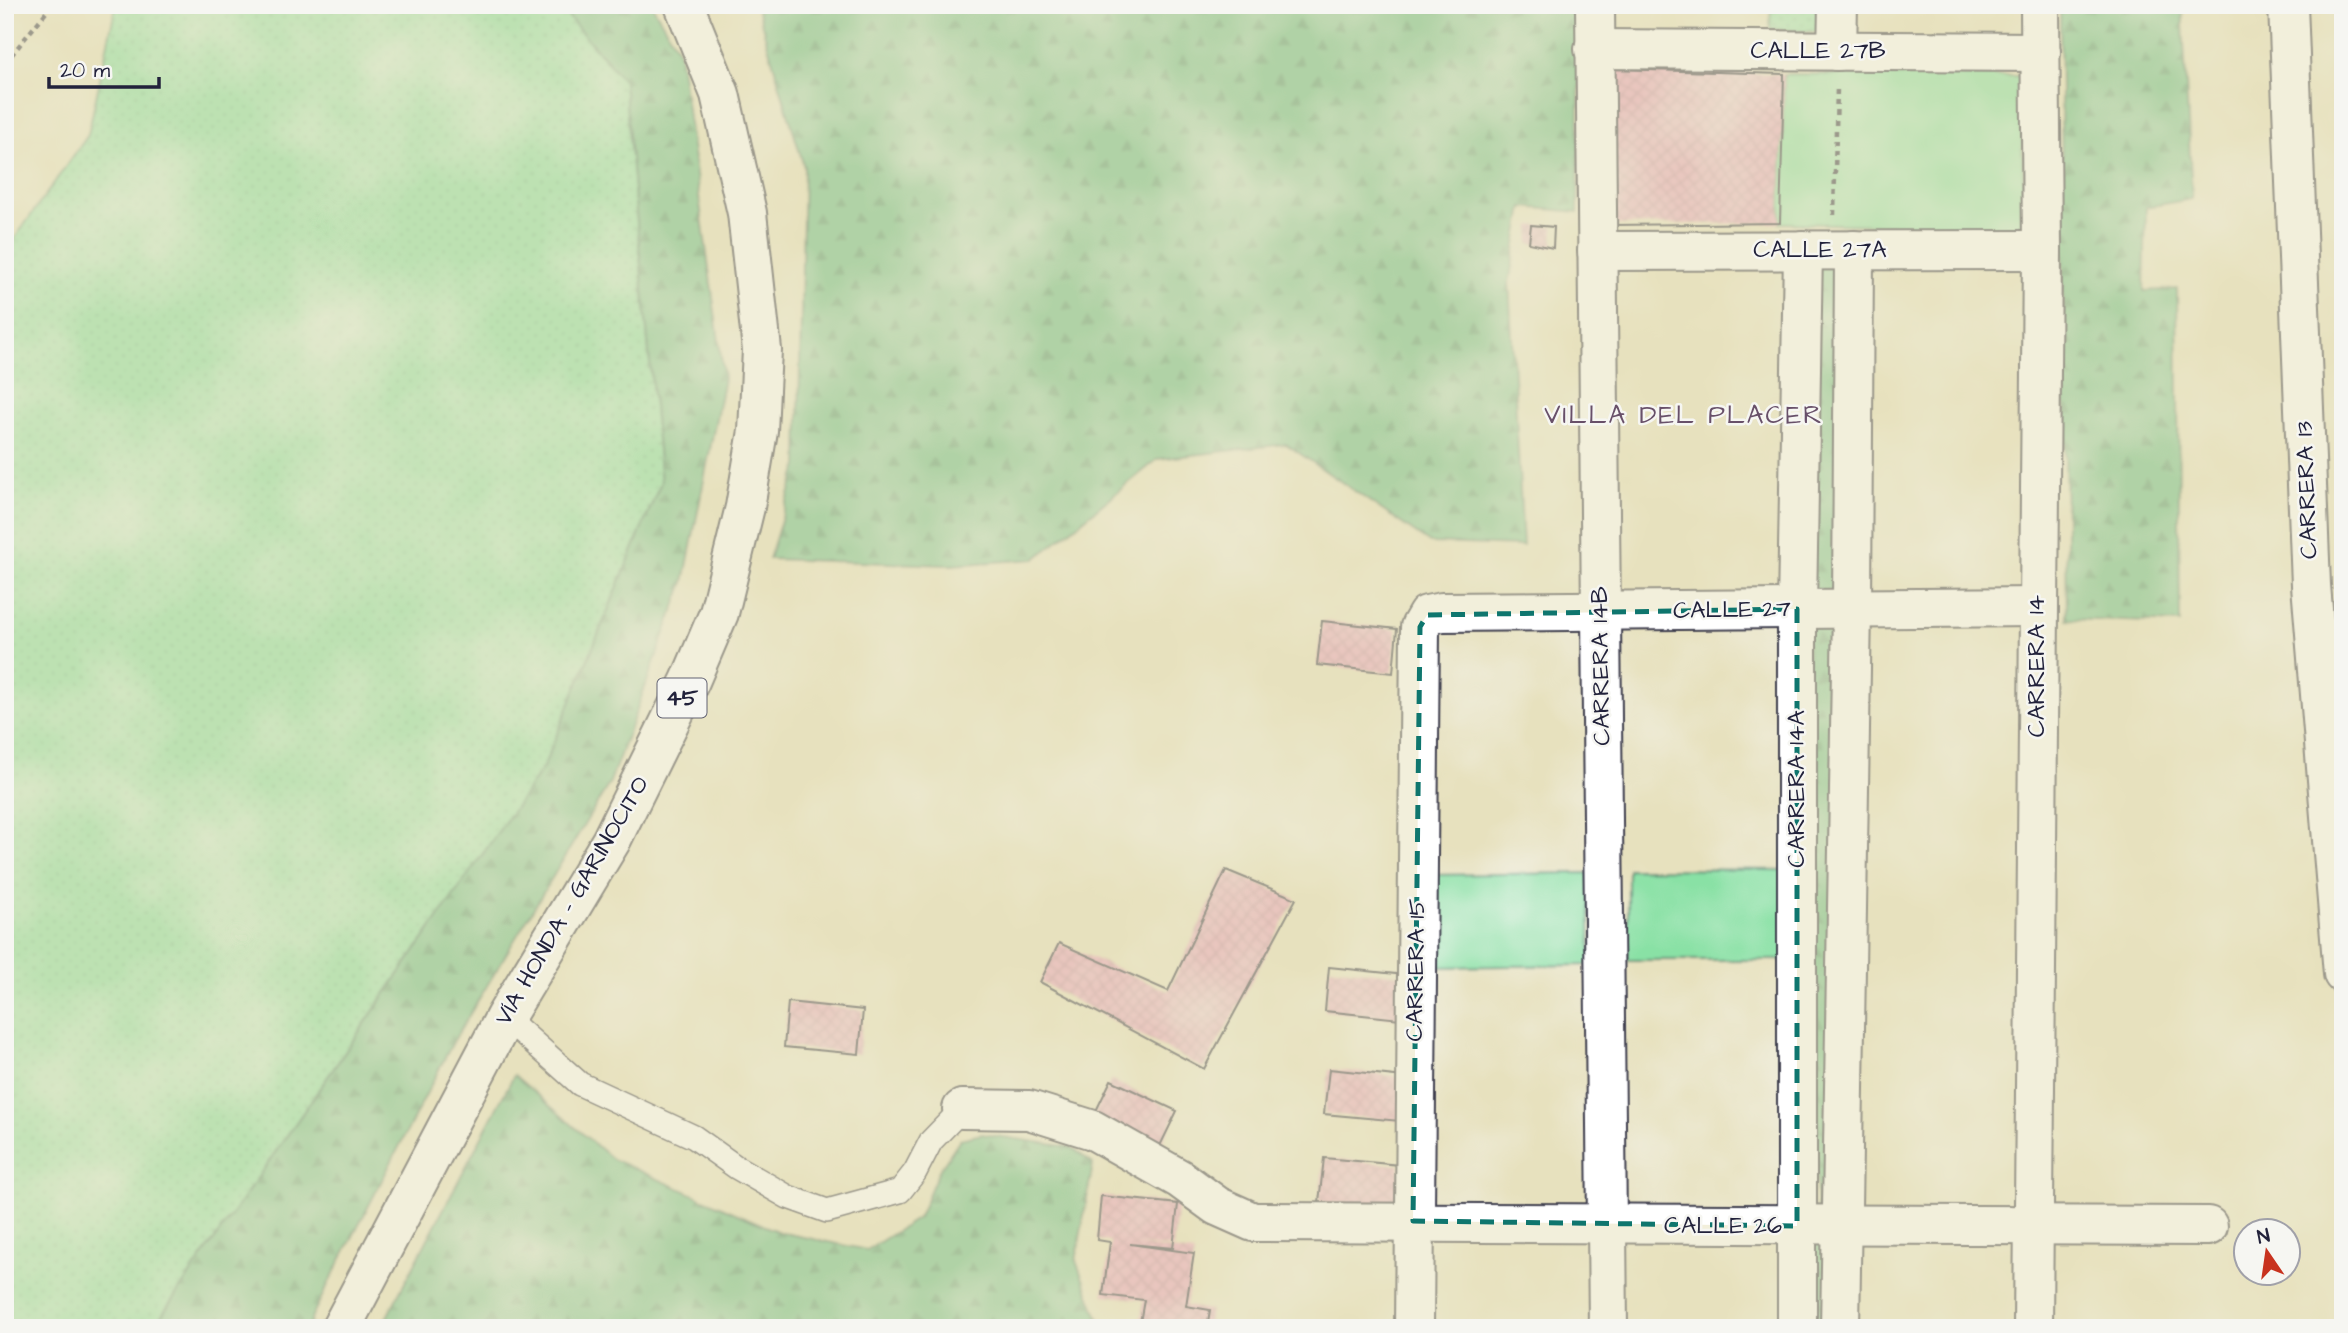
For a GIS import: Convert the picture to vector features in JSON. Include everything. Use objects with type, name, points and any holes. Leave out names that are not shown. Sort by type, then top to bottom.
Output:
[{"type":"main road","name":"VÍA HONDA - GARINOCITO","points":[[341,1328],[505,1017],[611,841],[691,681],[719,614],[746,507],[758,431],[762,350],[747,213],[720,94],[684,5]]},
{"type":"main road","name":"CARRERA 14B","points":[[1595,5],[1608,1328]]},
{"type":"main road","points":[[1837,51],[1838,5]]},
{"type":"main road","name":"CARRERA 14","points":[[2033,1328],[2042,250],[2040,5]]},
{"type":"main road","name":"CARRERA 13","points":[[2288,5],[2311,585],[2343,974]]},
{"type":"main road","name":"CALLE 27B","points":[[1594,49],[2041,52]]},
{"type":"main road","name":"CARRERA 14A","points":[[1797,1328],[1797,608],[1830,250]]},
{"type":"main road","name":"CARRERA 14A","points":[[1830,250],[1852,609],[1840,1328]]},
{"type":"main road","name":"CALLE 27A","points":[[1597,251],[2042,250]]},
{"type":"main road","name":"CALLE 27","points":[[1427,615],[1442,611],[2037,607]]},
{"type":"main road","name":"CARRERA 15","points":[[1414,1328],[1420,627],[1427,615]]},
{"type":"main road","name":"CALLE 26","points":[[962,1110],[1030,1110],[1093,1130],[1180,1179],[1217,1206],[1253,1222],[1413,1221],[1609,1226],[2208,1226]]},
{"type":"lane","points":[[505,1017],[580,1084],[694,1137],[736,1167],[788,1197],[827,1211],[900,1191],[915,1172],[931,1140],[962,1110]]},
{"type":"path","points":[[5,63],[50,11],[51,5]]},
{"type":"path","points":[[1830,250],[1837,51]]},
{"type":"highlighted area","points":[[1797,609],[1797,1226],[1413,1221],[1420,627],[1427,615]]},
{"type":"green space","points":[[116,5],[558,5],[624,81],[661,482],[544,766],[153,1328],[5,1328],[5,252],[88,135]]},
{"type":"green space","points":[[558,5],[652,5],[679,51],[724,378],[684,582],[610,782],[453,1042],[312,1316],[309,1328],[153,1328],[544,766],[661,482],[624,81]]},
{"type":"green space","points":[[756,5],[1580,5],[1578,212],[1523,207],[1509,282],[1523,546],[1430,543],[1286,444],[1158,459],[1035,559],[950,565],[769,559],[798,466],[804,167]]},
{"type":"green space","points":[[1771,5],[1823,5],[1820,32],[1770,29]]},
{"type":"green space","points":[[2060,5],[2182,5],[2192,199],[2146,207],[2144,291],[2177,289],[2180,623],[2067,619]]},
{"type":"green space","points":[[1784,74],[2020,76],[2025,228],[1780,223]]},
{"type":"green space","points":[[1846,261],[1844,598],[1805,598],[1812,262]]},
{"type":"green space","points":[[1807,620],[1840,622],[1838,1216],[1817,1214]]},
{"type":"green space","points":[[1628,869],[1785,870],[1784,960],[1628,960]]},
{"type":"green space","points":[[1589,873],[1591,965],[1430,967],[1427,875]]},
{"type":"green space","points":[[514,1075],[612,1159],[779,1232],[867,1250],[919,1217],[938,1172],[960,1139],[982,1134],[1071,1147],[1093,1164],[1076,1261],[1102,1328],[381,1328]]},
{"type":"green space","points":[[1814,1233],[1840,1233],[1841,1328],[1815,1328]]},
{"type":"building","points":[[1613,69],[1784,74],[1780,223],[1613,225]]},
{"type":"building","points":[[1531,225],[1554,227],[1553,248],[1529,243]]},
{"type":"building","points":[[1322,621],[1397,629],[1393,673],[1317,665]]},
{"type":"building","points":[[1226,870],[1296,899],[1204,1069],[1040,982],[1059,943],[1168,991]]},
{"type":"building","points":[[1329,967],[1405,975],[1400,1019],[1325,1011]]},
{"type":"building","points":[[788,1002],[863,1010],[859,1054],[784,1047]]},
{"type":"building","points":[[1329,1069],[1404,1077],[1400,1121],[1324,1114]]},
{"type":"building","points":[[1111,1080],[1177,1111],[1159,1148],[1093,1117]]},
{"type":"building","points":[[1324,1158],[1400,1165],[1395,1210],[1319,1202]]},
{"type":"building","points":[[1101,1196],[1178,1204],[1173,1248],[1130,1244],[1194,1253],[1186,1306],[1210,1310],[1207,1328],[1139,1328],[1144,1300],[1103,1295],[1110,1242],[1097,1240]]},
{"type":"district","name":"VILLA DEL PLACER","points":[[1684,415]]}]
